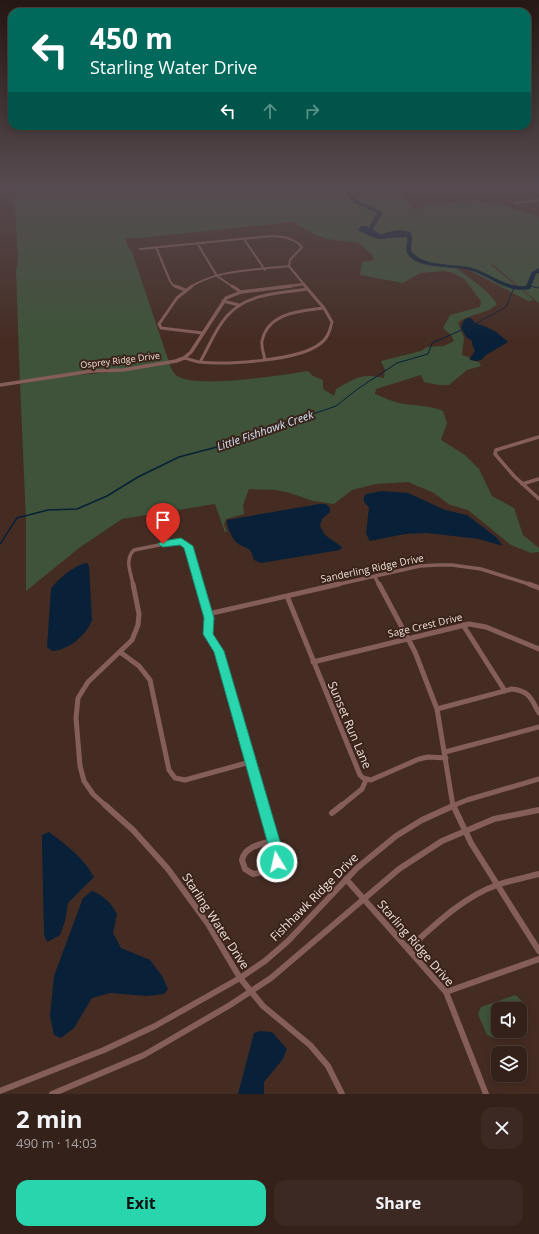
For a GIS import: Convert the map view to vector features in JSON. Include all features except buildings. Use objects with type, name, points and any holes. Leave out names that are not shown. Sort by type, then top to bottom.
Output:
[{"type":"street","points":[[140,249],[254,238]]},
{"type":"street","points":[[184,358],[200,362],[265,360],[299,354],[317,346],[324,341],[330,333],[332,322],[324,308],[290,266],[290,260],[302,247],[299,243],[283,238]]},
{"type":"street","points":[[244,239],[265,270]]},
{"type":"street","points":[[197,243],[217,276],[241,292]]},
{"type":"street","points":[[156,248],[170,281],[173,285],[185,290]]},
{"type":"street","points":[[203,333],[159,326],[178,297],[185,290],[198,283],[217,276],[290,266]]},
{"type":"street","points":[[184,358],[191,352],[223,301],[230,296],[241,292],[304,284]]},
{"type":"street","points":[[200,362],[226,318],[239,306],[259,297],[308,289]]},
{"type":"street","points":[[223,301],[239,306]]},
{"type":"street","points":[[265,360],[262,342],[274,319],[286,314],[324,308]]},
{"type":"street","name":"Osprey Ridge Drive","points":[[0,385],[92,371],[123,370],[184,358]]},
{"type":"street","points":[[539,437],[496,450],[495,454],[522,484],[539,498]]},
{"type":"street","points":[[522,484],[539,479]]},
{"type":"street","name":"Starling Water Drive","points":[[273,841],[245,851],[242,856],[242,862],[246,870],[250,873],[256,873],[271,869],[276,865],[278,855],[219,651],[208,634],[208,614],[187,544],[179,541],[134,550],[129,555],[128,560],[139,621],[132,640],[88,682],[78,698],[76,718],[81,774],[93,794],[133,830],[176,878],[208,924],[240,978],[263,1006],[310,1044],[328,1066],[342,1094]]},
{"type":"street","name":"Sanderling Ridge Drive","points":[[208,614],[420,566],[458,565],[483,569],[539,588]]},
{"type":"street","points":[[375,576],[426,677],[437,708],[453,806],[465,831],[497,885],[539,951]]},
{"type":"street","name":"Sunset Run Lane","points":[[287,596],[357,772],[366,780],[376,779],[419,759],[428,757],[446,758]]},
{"type":"street","points":[[463,624],[505,691]]},
{"type":"street","name":"Sage Crest Drive","points":[[313,662],[463,624],[473,624],[486,627],[539,649]]},
{"type":"street","points":[[120,652],[143,668],[149,676],[169,770],[175,778],[185,780],[250,762]]},
{"type":"street","points":[[437,708],[512,689],[523,690],[528,694],[539,713]]},
{"type":"street","points":[[445,752],[539,727]]},
{"type":"street","name":"Fishhawk Ridge Drive","points":[[0,1091],[111,1047],[155,1026],[240,978],[265,961],[288,941],[320,909],[346,879],[373,854],[396,836],[422,820],[453,806],[539,779]]},
{"type":"street","points":[[332,813],[362,790],[366,780]]},
{"type":"street","points":[[52,1094],[144,1055],[252,991],[271,978],[382,882],[420,854],[442,841],[494,819],[539,810]]},
{"type":"street","points":[[408,949],[445,916],[474,896],[497,885],[539,874]]},
{"type":"street","name":"Starling Ridge Drive","points":[[346,879],[446,992],[486,1094]]},
{"type":"street","points":[[446,992],[539,959]]},
{"type":"green space","points":[[17,238],[125,238],[128,247],[132,252],[169,362],[123,369],[66,374],[20,382],[16,271],[18,260]]},
{"type":"green space","points":[[324,238],[539,238],[539,303],[492,264],[491,265],[534,300],[528,301],[461,266],[454,267],[483,288],[497,304],[493,308],[467,317],[458,323],[464,338],[462,355],[469,357],[470,360],[479,362],[481,366],[467,370],[449,385],[424,382],[421,375],[376,389],[375,394],[399,403],[443,411],[447,423],[441,440],[465,455],[479,469],[492,496],[514,508],[523,535],[539,548],[539,552],[531,553],[511,545],[468,510],[450,505],[434,493],[408,482],[376,484],[352,490],[334,504],[313,501],[276,490],[249,489],[243,505],[244,514],[226,519],[224,525],[227,531],[225,532],[215,504],[122,519],[79,548],[26,591],[26,519],[20,384],[66,376],[124,371],[169,363],[173,372],[177,376],[187,380],[202,381],[241,380],[308,371],[313,376],[323,380],[323,389],[334,396],[336,389],[354,379],[363,376],[384,378],[385,370],[381,361],[421,351],[427,347],[444,346],[454,341],[451,335],[443,328],[450,315],[480,307],[481,301],[464,279],[453,273],[444,271],[420,273],[403,283],[360,275],[362,262],[374,260],[372,255],[359,243]]},
{"type":"green space","points":[[515,995],[522,1002],[495,1002]]},
{"type":"green space","points":[[491,1003],[491,1037],[487,1035],[478,1014],[481,1007]]},
{"type":"water","points":[[471,318],[475,323],[493,330],[508,342],[486,355],[481,360],[471,360],[470,358],[475,351],[472,341],[466,337],[461,327],[464,320]]},
{"type":"water","points":[[382,491],[408,493],[445,510],[467,515],[496,537],[503,546],[479,539],[427,533],[405,534],[370,541],[366,534],[369,507],[364,502],[364,497],[366,494]]},
{"type":"water","points":[[326,504],[330,508],[330,512],[322,519],[320,526],[325,535],[342,547],[340,550],[261,563],[254,560],[249,549],[237,543],[231,535],[227,525],[227,520]]},
{"type":"water","points":[[87,563],[89,566],[92,620],[86,631],[76,641],[64,648],[52,651],[47,647],[51,589],[67,573],[77,566]]},
{"type":"water","points":[[49,832],[80,858],[94,877],[68,903],[65,921],[60,935],[47,942],[44,935],[42,835]]},
{"type":"water","points":[[92,891],[99,894],[106,900],[117,914],[113,933],[121,948],[150,960],[162,976],[168,989],[164,994],[147,996],[110,993],[92,998],[74,1028],[61,1038],[54,1035],[50,1016],[54,976],[83,898]]},
{"type":"water","points":[[260,1031],[272,1032],[287,1049],[283,1059],[264,1082],[264,1094],[238,1094],[254,1033]]},
{"type":"waterway","points":[[410,238],[408,250],[410,254],[418,260],[433,264],[479,271],[505,285],[520,289],[528,288],[534,273],[538,272],[539,270]]},
{"type":"waterway","points":[[529,286],[539,288]]},
{"type":"waterway","name":"Little Fishhawk Creek","points":[[475,324],[506,307],[514,288]]},
{"type":"waterway","name":"Little Fishhawk Creek","points":[[307,416],[336,406],[359,388],[397,363],[428,354],[432,343],[464,329]]},
{"type":"waterway","name":"Little Fishhawk Creek","points":[[0,544],[17,518],[48,510],[77,509],[107,496],[138,477],[179,457],[232,443],[310,415]]},
{"type":"route","points":[[163,544],[181,541],[188,546],[209,618],[207,632],[219,651],[278,855],[277,862]]}]
